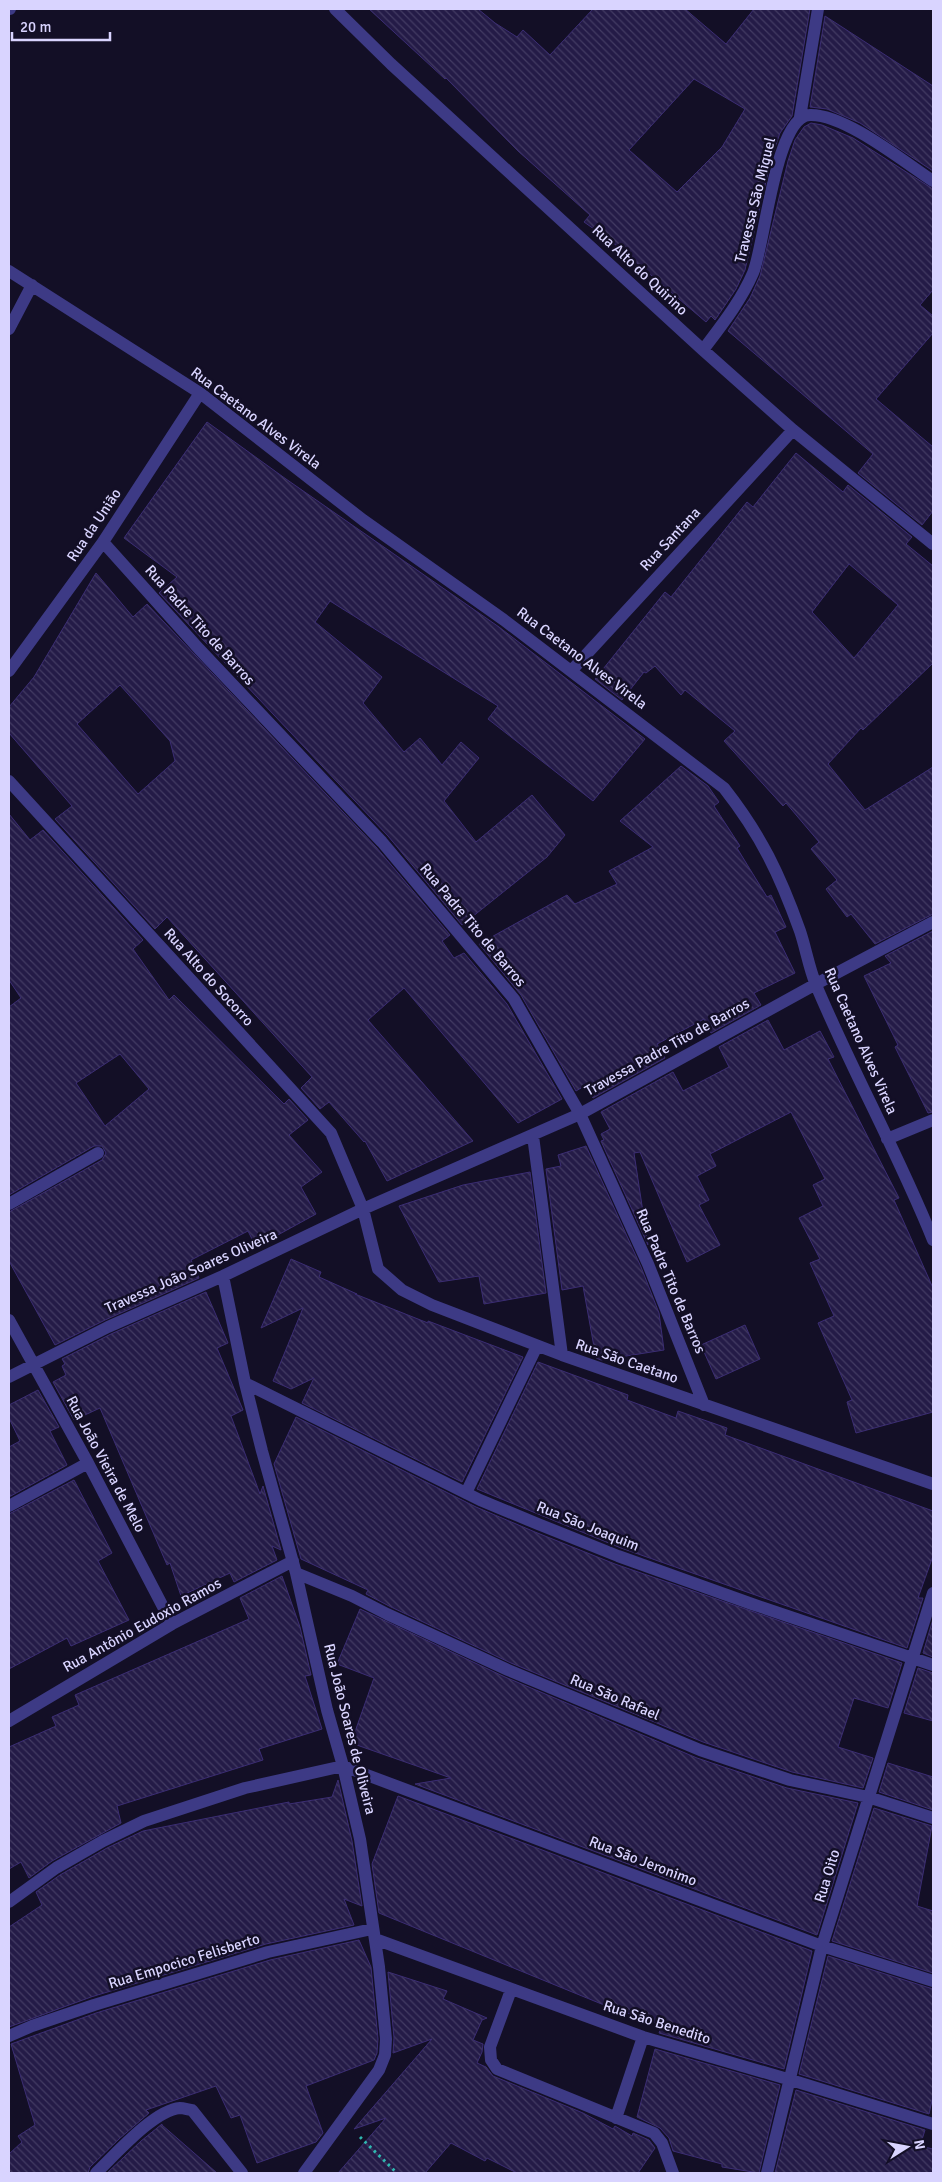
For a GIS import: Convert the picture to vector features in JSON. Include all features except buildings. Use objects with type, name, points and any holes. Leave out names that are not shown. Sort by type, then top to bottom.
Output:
[{"type":"street","name":"Rua Alto do Quirino","points":[[336,9],[391,64],[703,350],[793,430],[933,544]]},
{"type":"street","points":[[818,9],[800,117],[809,115],[824,116],[867,136],[933,181]]},
{"type":"street","name":"Travessa São Miguel","points":[[703,350],[726,320],[753,274],[784,144],[800,117]]},
{"type":"street","name":"Rua Caetano Alves Virela","points":[[9,271],[200,393],[363,520],[572,670],[724,788],[747,818],[768,853],[784,886],[801,933],[816,984],[933,1240]]},
{"type":"street","points":[[9,330],[32,285]]},
{"type":"street","name":"Rua da União","points":[[9,671],[103,542],[200,393]]},
{"type":"street","name":"Rua Santana","points":[[572,670],[793,430]]},
{"type":"street","name":"Rua Padre Tito de Barros","points":[[103,542],[233,685],[382,842],[514,998],[580,1114],[648,1264],[704,1405]]},
{"type":"street","name":"Rua Alto do Socorro","points":[[9,782],[330,1133],[363,1209]]},
{"type":"street","name":"Travessa Padre Tito de Barros","points":[[363,1209],[580,1114],[933,922]]},
{"type":"street","points":[[887,1139],[933,1120]]},
{"type":"street","points":[[533,1136],[562,1355]]},
{"type":"street","points":[[9,1204],[98,1153]]},
{"type":"street","name":"Travessa João Soares Oliveira","points":[[9,1377],[108,1327],[223,1276],[363,1209]]},
{"type":"street","name":"Rua São Caetano","points":[[363,1209],[378,1269],[402,1290],[432,1305],[562,1355],[933,1484]]},
{"type":"street","name":"Rua João Soares de Oliveira","points":[[223,1276],[245,1383],[295,1567],[327,1710],[360,1839],[386,2031],[385,2055],[379,2070],[304,2173]]},
{"type":"street","name":"Rua João Vieira de Melo","points":[[9,1320],[88,1463],[172,1624]]},
{"type":"street","points":[[466,1493],[537,1346]]},
{"type":"street","name":"Rua São Joaquim","points":[[245,1383],[466,1493],[618,1556],[933,1665]]},
{"type":"street","points":[[9,1506],[88,1463]]},
{"type":"street","name":"Rua Antônio Eudoxio Ramos","points":[[9,1721],[172,1624],[295,1567]]},
{"type":"street","name":"Rua São Rafael","points":[[295,1567],[387,1614],[508,1670],[700,1750],[790,1780],[868,1797],[933,1818]]},
{"type":"street","name":"Rua Oito","points":[[767,2173],[822,1946],[933,1593]]},
{"type":"street","points":[[9,1902],[56,1868],[102,1841],[144,1821],[245,1788],[342,1766]]},
{"type":"street","name":"Rua São Jeronimo","points":[[342,1766],[822,1946],[933,1981]]},
{"type":"street","name":"Rua São Benedito","points":[[373,1934],[511,1990],[643,2037],[933,2124]]},
{"type":"street","name":"Rua Empocico Felisberto","points":[[9,2036],[85,2008],[259,1955],[373,1934]]},
{"type":"street","points":[[511,1990],[490,2047],[492,2060],[497,2069],[654,2132],[662,2143],[673,2173]]},
{"type":"street","points":[[616,2118],[643,2037]]},
{"type":"street","points":[[96,2173],[162,2114],[180,2108],[192,2110],[242,2173]]},
{"type":"path","points":[[343,2120],[397,2173]]}]
